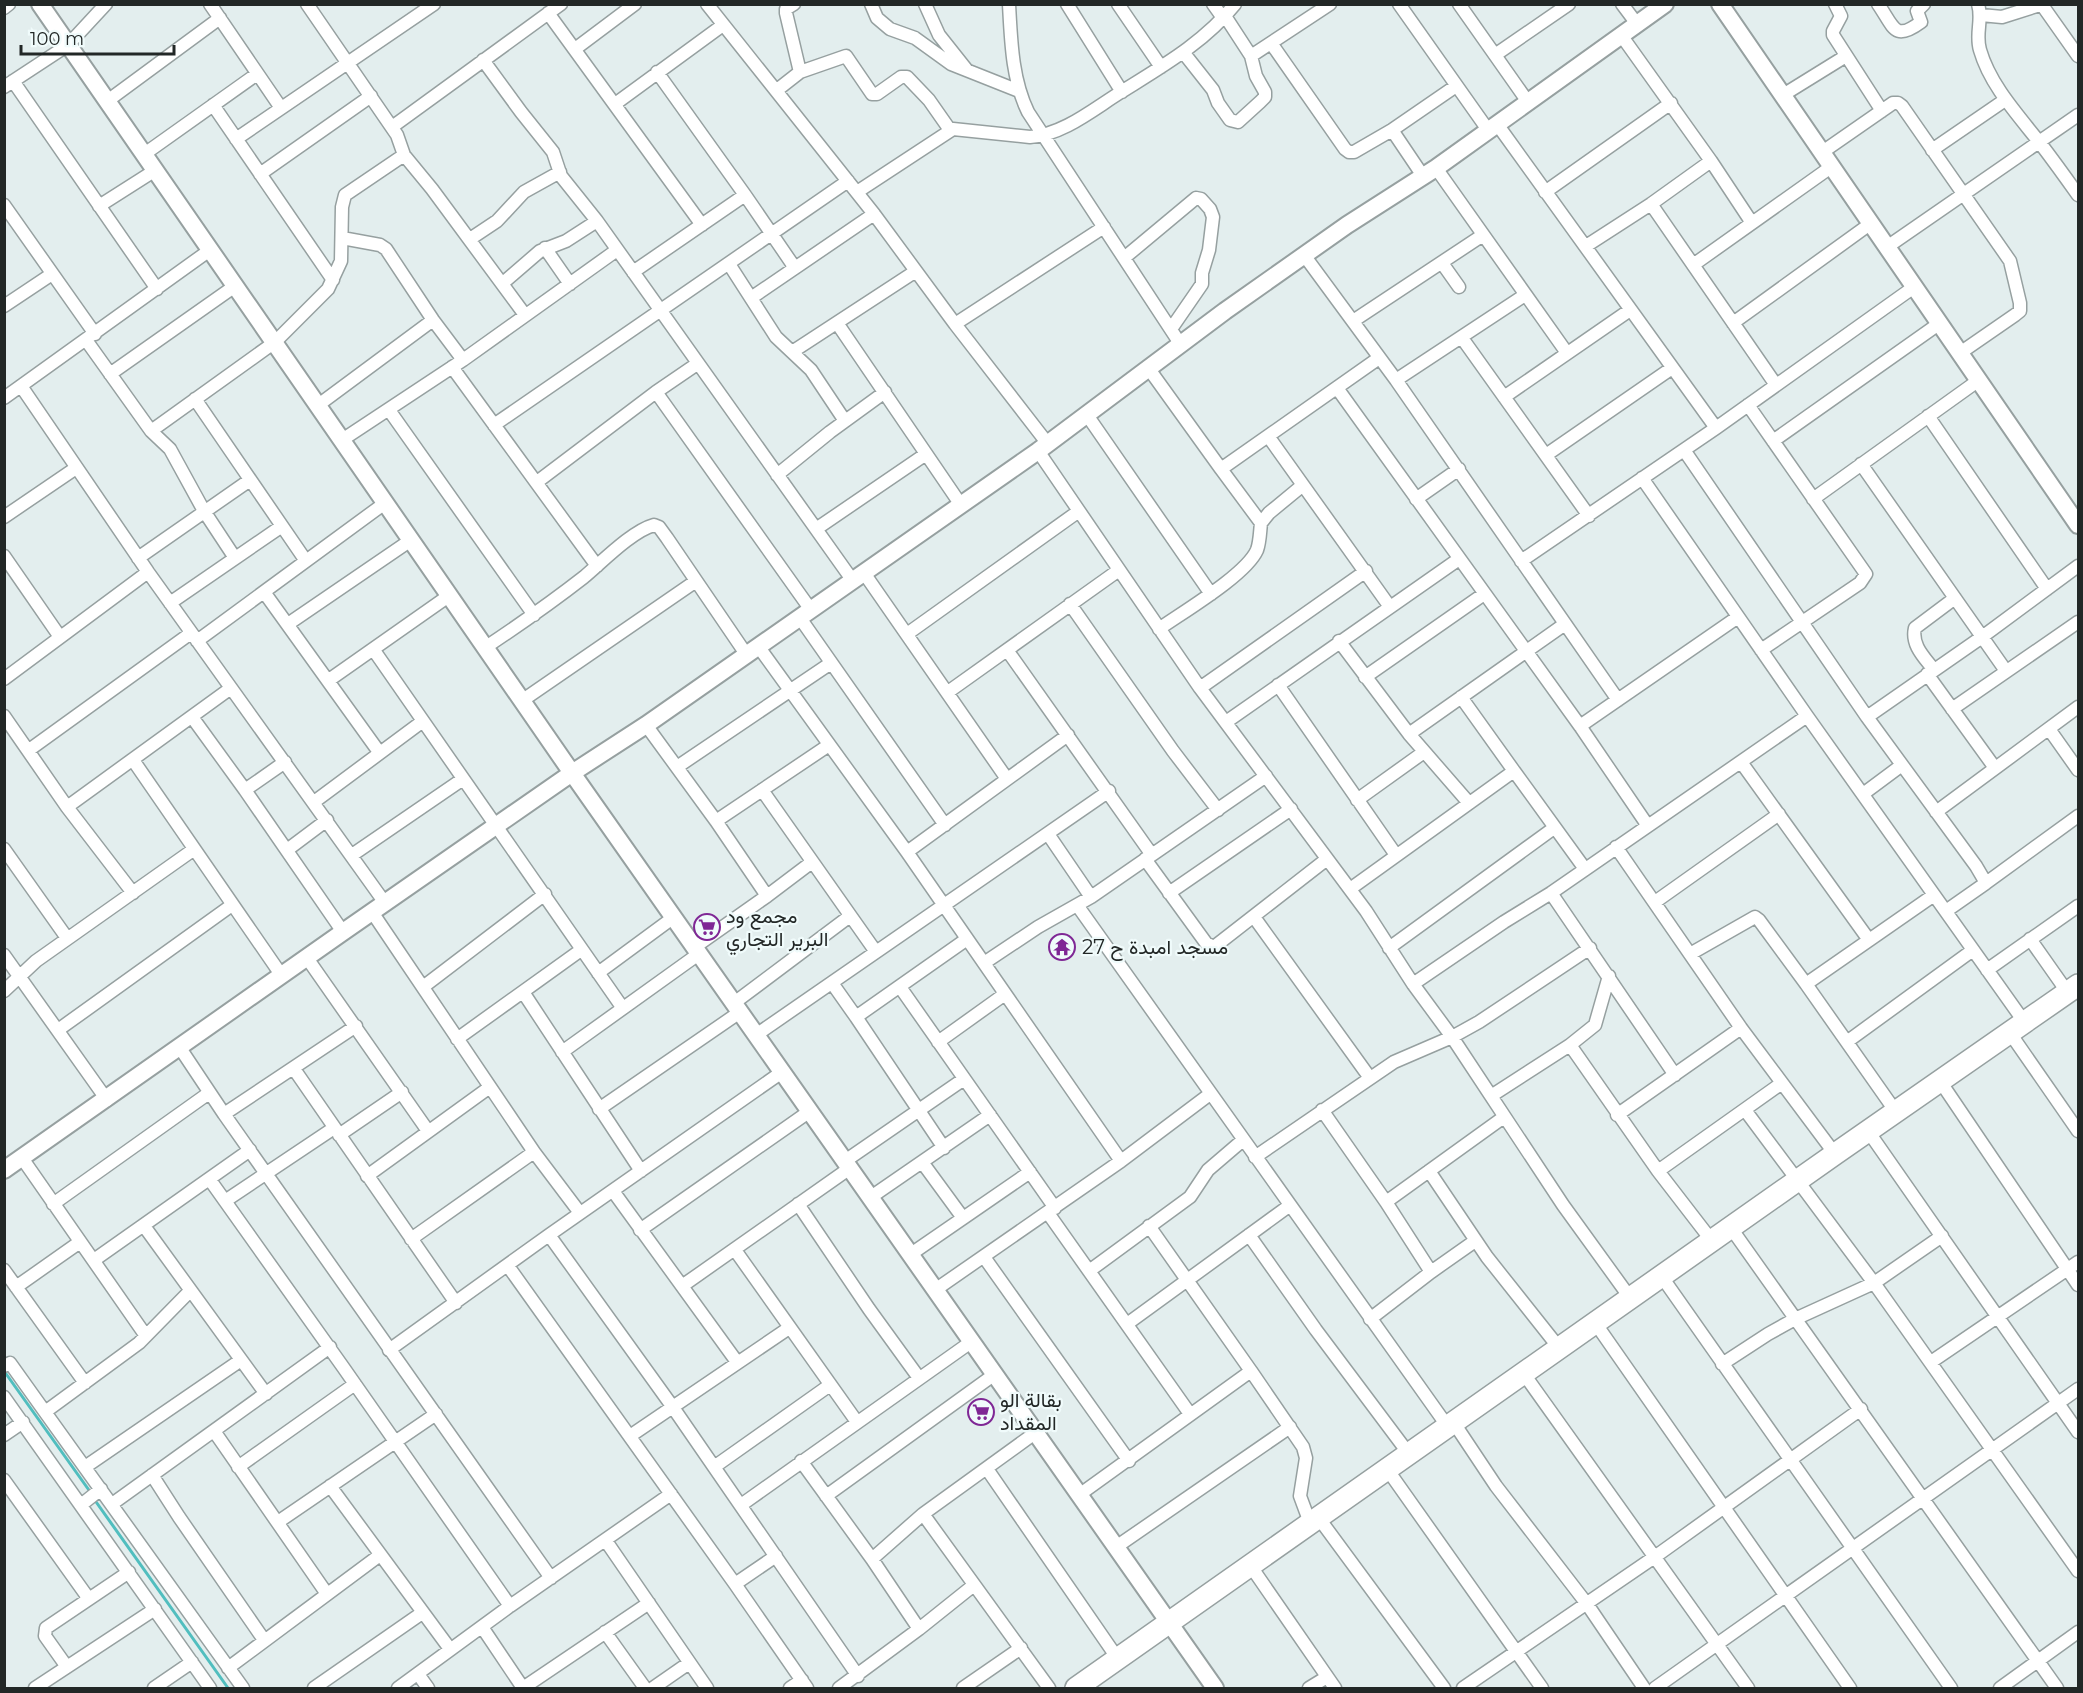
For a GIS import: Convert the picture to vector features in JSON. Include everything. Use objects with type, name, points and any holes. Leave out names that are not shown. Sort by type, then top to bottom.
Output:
[{"type":"highway","points":[[1076,1689],[1097,1682],[1118,1659],[1250,1565],[2073,989]]},
{"type":"street","points":[[4,8],[9,4]]},
{"type":"street","points":[[40,4],[572,773],[1215,1689]]},
{"type":"street","points":[[106,4],[68,45],[9,84],[157,289]]},
{"type":"street","points":[[210,4],[281,108]]},
{"type":"street","points":[[236,139],[434,4]]},
{"type":"street","points":[[575,49],[635,4]]},
{"type":"street","points":[[794,4],[785,10],[800,72]]},
{"type":"street","points":[[871,4],[878,18],[890,29],[915,38],[942,58],[968,71],[1019,91]]},
{"type":"street","points":[[1010,4],[1012,54],[1019,91],[1028,112],[1181,345]]},
{"type":"street","points":[[1067,4],[1122,92]]},
{"type":"street","points":[[1118,4],[1161,67]]},
{"type":"street","points":[[1184,52],[1214,90],[1218,104],[1230,120],[1238,122],[1265,97],[1251,56],[1213,4]]},
{"type":"street","points":[[857,192],[950,130],[959,128],[1006,135],[1042,136],[1075,122],[1184,52],[1224,17],[1235,4]]},
{"type":"street","points":[[1251,56],[1330,4]]},
{"type":"street","points":[[1399,4],[1456,86],[1493,127],[1586,246],[1716,428]]},
{"type":"street","points":[[1459,4],[1528,102]]},
{"type":"street","points":[[1495,55],[1569,4]]},
{"type":"street","points":[[1622,4],[1637,24]]},
{"type":"street","points":[[4,1170],[343,932],[572,773],[646,725],[1043,448],[1304,255],[1430,172],[1665,4]]},
{"type":"street","points":[[1720,4],[2079,525]]},
{"type":"street","points":[[1835,4],[1840,16],[1832,33],[1882,111]]},
{"type":"street","points":[[1878,4],[1897,31],[1903,33],[1921,22],[1917,11],[1924,4]]},
{"type":"street","points":[[926,5],[939,34],[968,71]]},
{"type":"street","points":[[2079,56],[2043,5],[2002,17],[1979,10],[1977,35],[1980,52],[2005,100],[2079,195]]},
{"type":"street","points":[[310,6],[392,127],[400,141],[404,155],[470,239],[525,315]]},
{"type":"street","points":[[392,127],[556,7],[575,49],[702,225]]},
{"type":"street","points":[[715,7],[723,25],[874,214],[1043,448],[1079,511],[1200,688],[1350,889],[1413,984],[1452,1037],[1563,1205],[1631,1299]]},
{"type":"street","points":[[106,102],[220,18]]},
{"type":"street","points":[[615,104],[723,25]]},
{"type":"street","points":[[1621,35],[1671,103],[1752,223]]},
{"type":"street","points":[[1271,44],[1349,152],[1354,152],[1392,130],[1456,86]]},
{"type":"street","points":[[777,90],[800,72],[846,56],[871,93],[874,94],[905,76],[929,100],[950,130]]},
{"type":"street","points":[[1783,95],[1846,56]]},
{"type":"street","points":[[483,60],[554,152],[560,172],[816,529],[907,634],[1007,778]]},
{"type":"street","points":[[657,72],[795,268]]},
{"type":"street","points":[[143,155],[257,74]]},
{"type":"street","points":[[260,174],[370,96]]},
{"type":"street","points":[[1932,150],[2005,100]]},
{"type":"street","points":[[1545,192],[1671,103]]},
{"type":"street","points":[[1821,153],[1893,103],[1898,103],[2010,261],[2020,310],[1960,353]]},
{"type":"street","points":[[213,105],[333,280]]},
{"type":"street","points":[[1887,247],[2079,115]]},
{"type":"street","points":[[1392,130],[1483,235],[1567,353]]},
{"type":"street","points":[[151,431],[275,342],[328,289],[341,261],[342,200],[345,195],[404,155]]},
{"type":"street","points":[[1586,246],[1651,204],[1711,161]]},
{"type":"street","points":[[1693,266],[1831,167]]},
{"type":"street","points":[[99,206],[154,171]]},
{"type":"street","points":[[470,239],[497,221],[524,192],[560,172]]},
{"type":"street","points":[[494,425],[848,180]]},
{"type":"street","points":[[633,273],[745,195]]},
{"type":"street","points":[[1124,258],[1196,198],[1210,209],[1213,217],[1210,247],[1202,273],[1202,284],[1171,329]]},
{"type":"street","points":[[1651,204],[1776,385]]},
{"type":"street","points":[[6,209],[52,274],[110,374],[151,431],[170,448],[204,511],[235,558]]},
{"type":"street","points":[[751,298],[874,214]]},
{"type":"street","points":[[503,283],[544,248],[566,241],[597,221]]},
{"type":"street","points":[[1733,323],[1870,224]]},
{"type":"street","points":[[955,324],[1104,227]]},
{"type":"street","points":[[1353,321],[1483,235]]},
{"type":"street","points":[[342,238],[380,245],[386,249],[433,320],[494,425],[597,566]]},
{"type":"street","points":[[544,248],[570,284]]},
{"type":"street","points":[[4,398],[210,250]]},
{"type":"street","points":[[342,440],[458,364],[617,250]]},
{"type":"street","points":[[1304,255],[1459,469],[1618,700]]},
{"type":"street","points":[[1442,263],[1459,287]]},
{"type":"street","points":[[729,264],[776,337],[811,370],[844,421]]},
{"type":"street","points":[[792,352],[916,271]]},
{"type":"street","points":[[4,306],[52,274]]},
{"type":"street","points":[[110,374],[235,286]]},
{"type":"street","points":[[1521,561],[1716,428],[1914,286]]},
{"type":"street","points":[[1396,380],[1525,295]]},
{"type":"street","points":[[1504,397],[1630,310]]},
{"type":"street","points":[[317,406],[433,320]]},
{"type":"street","points":[[837,323],[961,505]]},
{"type":"street","points":[[1773,441],[1940,323]]},
{"type":"street","points":[[1462,338],[1588,516]]},
{"type":"street","points":[[1221,469],[1379,358]]},
{"type":"street","points":[[537,482],[697,363]]},
{"type":"street","points":[[1546,455],[1672,368]]},
{"type":"street","points":[[1149,369],[1261,523]]},
{"type":"street","points":[[1813,499],[1979,380]]},
{"type":"street","points":[[21,386],[148,573],[352,855],[378,908],[423,987],[534,1152],[580,1213]]},
{"type":"street","points":[[1337,388],[1580,726],[1648,826]]},
{"type":"street","points":[[656,392],[805,614],[831,663],[945,825]]},
{"type":"street","points":[[777,475],[844,421],[885,392]]},
{"type":"street","points":[[195,399],[306,561]]},
{"type":"street","points":[[1748,405],[1866,574],[1860,584],[1761,650]]},
{"type":"street","points":[[389,410],[534,615]]},
{"type":"street","points":[[1087,415],[1211,594]]},
{"type":"street","points":[[1928,416],[2047,589]]},
{"type":"street","points":[[1268,436],[1390,607]]},
{"type":"street","points":[[1684,450],[1867,717],[1986,883]]},
{"type":"street","points":[[816,529],[926,454]]},
{"type":"street","points":[[1861,465],[2006,671]]},
{"type":"street","points":[[4,517],[76,468]]},
{"type":"street","points":[[1416,499],[1459,469]]},
{"type":"street","points":[[1642,478],[1987,970],[2017,1028],[2079,1131]]},
{"type":"street","points":[[138,558],[250,480]]},
{"type":"street","points":[[1159,628],[1211,594],[1252,559],[1258,546],[1261,523],[1269,513],[1303,485]]},
{"type":"street","points":[[29,750],[264,592],[385,503]]},
{"type":"street","points":[[907,634],[1079,511]]},
{"type":"street","points":[[486,647],[534,615],[629,540],[654,525],[659,527],[696,581],[752,650],[790,690],[907,852],[1121,1161]]},
{"type":"street","points":[[170,603],[282,526]]},
{"type":"street","points":[[288,624],[411,540]]},
{"type":"street","points":[[4,556],[60,637]]},
{"type":"street","points":[[1226,722],[1339,641],[1460,559]]},
{"type":"street","points":[[1867,717],[2079,566]]},
{"type":"street","points":[[948,692],[1119,570]]},
{"type":"street","points":[[1200,688],[1366,571]]},
{"type":"street","points":[[4,679],[148,573]]},
{"type":"street","points":[[523,700],[696,581]]},
{"type":"street","points":[[264,592],[379,752]]},
{"type":"street","points":[[1365,677],[1484,594]]},
{"type":"street","points":[[329,680],[450,595]]},
{"type":"street","points":[[1954,598],[1915,628],[1913,635],[1915,644],[1952,710],[1995,768]]},
{"type":"street","points":[[1070,604],[1173,751],[1218,810]]},
{"type":"street","points":[[1580,726],[1738,617]]},
{"type":"street","points":[[1409,734],[1565,624]]},
{"type":"street","points":[[1952,710],[2006,671],[2077,627]]},
{"type":"street","points":[[1339,641],[1409,734],[1469,803]]},
{"type":"street","points":[[373,649],[622,1007]]},
{"type":"street","points":[[1007,650],[1109,791],[1169,893],[1211,947],[1219,945],[1327,858]]},
{"type":"street","points":[[677,767],[831,663]]},
{"type":"street","points":[[1278,685],[1396,855]]},
{"type":"street","points":[[68,807],[231,688]]},
{"type":"street","points":[[1461,697],[1585,869]]},
{"type":"street","points":[[1936,812],[2079,707]]},
{"type":"street","points":[[4,716],[68,807],[133,893]]},
{"type":"street","points":[[1413,984],[1551,893],[1807,716]]},
{"type":"street","points":[[192,717],[287,849],[343,932]]},
{"type":"street","points":[[314,802],[423,721]]},
{"type":"street","points":[[646,725],[767,896]]},
{"type":"street","points":[[2049,729],[2079,770]]},
{"type":"street","points":[[907,852],[1068,735]]},
{"type":"street","points":[[716,821],[829,745]]},
{"type":"street","points":[[1357,800],[1424,752]]},
{"type":"street","points":[[133,760],[282,976]]},
{"type":"street","points":[[245,790],[285,762]]},
{"type":"street","points":[[1741,762],[1869,940]]},
{"type":"street","points":[[1863,794],[1902,765]]},
{"type":"street","points":[[1350,889],[1514,771]]},
{"type":"street","points":[[984,963],[1091,897],[1266,776]]},
{"type":"street","points":[[352,855],[463,779]]},
{"type":"street","points":[[762,790],[876,952]]},
{"type":"street","points":[[756,1035],[1109,791]]},
{"type":"street","points":[[1169,893],[1291,809]]},
{"type":"street","points":[[1654,902],[1779,814]]},
{"type":"street","points":[[1946,911],[2079,816]]},
{"type":"street","points":[[287,849],[327,820]]},
{"type":"street","points":[[1389,948],[1554,828]]},
{"type":"street","points":[[1048,834],[1091,897]]},
{"type":"street","points":[[1616,847],[1741,1028],[1835,1154]]},
{"type":"street","points":[[4,849],[67,938]]},
{"type":"street","points":[[4,991],[36,961],[193,850]]},
{"type":"street","points":[[562,1052],[812,862]]},
{"type":"street","points":[[1551,893],[1675,1075]]},
{"type":"street","points":[[423,987],[545,894]]},
{"type":"street","points":[[1806,984],[1934,896]]},
{"type":"street","points":[[58,1030],[232,905]]},
{"type":"street","points":[[1077,905],[1370,1319],[1587,1604],[1644,1689]]},
{"type":"street","points":[[1987,970],[2079,906]]},
{"type":"street","points":[[598,1108],[737,1007],[850,916]]},
{"type":"street","points":[[1690,954],[1755,916],[1848,1041],[1896,1112]]},
{"type":"street","points":[[598,973],[674,917]]},
{"type":"street","points":[[1254,917],[1370,1078]]},
{"type":"street","points":[[856,1017],[967,939]]},
{"type":"street","points":[[2030,939],[2073,989]]},
{"type":"street","points":[[1255,1157],[1370,1078],[1410,1054],[1452,1037],[1479,1022],[1590,948]]},
{"type":"street","points":[[457,1039],[582,950]]},
{"type":"street","points":[[1848,1041],[1973,950]]},
{"type":"street","points":[[4,955],[106,1100]]},
{"type":"street","points":[[307,958],[428,1131]]},
{"type":"street","points":[[1491,1096],[1570,1045],[1595,1025],[1609,976]]},
{"type":"street","points":[[832,983],[944,1148]]},
{"type":"street","points":[[900,987],[1030,1172],[1051,1211],[1089,1271],[1190,1414]]},
{"type":"street","points":[[523,992],[641,1171]]},
{"type":"street","points":[[938,1042],[1005,993]]},
{"type":"street","points":[[224,1114],[356,1026]]},
{"type":"street","points":[[1617,1115],[1741,1028]]},
{"type":"street","points":[[1570,1045],[1617,1115],[1712,1241]]},
{"type":"street","points":[[180,1048],[209,1093],[551,1578]]},
{"type":"street","points":[[294,1069],[456,1303]]},
{"type":"street","points":[[389,1350],[508,1266],[549,1234],[782,1072]]},
{"type":"street","points":[[682,1286],[798,1204],[847,1164],[964,1079]]},
{"type":"street","points":[[1940,1081],[2079,1285]]},
{"type":"street","points":[[1658,1171],[1782,1083]]},
{"type":"street","points":[[367,1176],[490,1087]]},
{"type":"street","points":[[225,1201],[267,1173],[402,1092]]},
{"type":"street","points":[[53,1204],[209,1093]]},
{"type":"street","points":[[935,1290],[1051,1211],[1210,1094]]},
{"type":"street","points":[[1322,1110],[1431,1272]]},
{"type":"street","points":[[1745,1110],[1874,1283],[2079,1571]]},
{"type":"street","points":[[640,1230],[810,1111]]},
{"type":"street","points":[[871,1197],[990,1115]]},
{"type":"street","points":[[1386,1202],[1504,1117]]},
{"type":"street","points":[[1868,1131],[2079,1432]]},
{"type":"street","points":[[1089,1271],[1190,1197],[1208,1170],[1243,1140]]},
{"type":"street","points":[[94,1260],[250,1150]]},
{"type":"street","points":[[411,1239],[534,1152]]},
{"type":"street","points":[[22,1158],[146,1336]]},
{"type":"street","points":[[922,1162],[963,1218]]},
{"type":"street","points":[[1429,1171],[1475,1241],[1560,1349]]},
{"type":"street","points":[[911,1254],[1030,1172]]},
{"type":"street","points":[[210,1180],[330,1347],[510,1606]]},
{"type":"street","points":[[613,1191],[737,1362]]},
{"type":"street","points":[[798,1204],[919,1378]]},
{"type":"street","points":[[1127,1324],[1289,1206]]},
{"type":"street","points":[[144,1226],[266,1394]]},
{"type":"street","points":[[1149,1226],[1301,1442],[1306,1458],[1300,1500],[1444,1689]]},
{"type":"street","points":[[1731,1228],[2057,1689]]},
{"type":"street","points":[[549,1234],[672,1406],[858,1676]]},
{"type":"street","points":[[1249,1235],[1316,1330],[1409,1454]]},
{"type":"street","points":[[1722,1364],[1795,1319],[1874,1283],[1942,1236]]},
{"type":"street","points":[[1370,1319],[1475,1241]]},
{"type":"street","points":[[16,1287],[80,1242]]},
{"type":"street","points":[[735,1250],[857,1422]]},
{"type":"street","points":[[984,1257],[1129,1461]]},
{"type":"street","points":[[1931,1362],[2079,1262]]},
{"type":"street","points":[[508,1266],[804,1684],[790,1689]]},
{"type":"street","points":[[4,1270],[85,1383]]},
{"type":"street","points":[[1662,1277],[1951,1689]]},
{"type":"street","points":[[45,1412],[120,1359],[190,1292]]},
{"type":"street","points":[[1596,1323],[1850,1689]]},
{"type":"street","points":[[630,1436],[789,1328]]},
{"type":"street","points":[[741,1505],[971,1342]]},
{"type":"street","points":[[112,1504],[330,1347]]},
{"type":"street","points":[[85,1467],[241,1360]]},
{"type":"street","points":[[6,1361],[112,1504],[243,1689]]},
{"type":"street","points":[[1079,1496],[1251,1371]]},
{"type":"street","points":[[826,1496],[995,1374]]},
{"type":"street","points":[[1524,1374],[1656,1556],[1748,1689]]},
{"type":"street","points":[[238,1467],[355,1384]]},
{"type":"street","points":[[714,1467],[830,1385]]},
{"type":"street","points":[[1655,1689],[2079,1389]]},
{"type":"street","points":[[4,1396],[210,1689]]},
{"type":"street","points":[[1463,1689],[1656,1556],[1861,1409]]},
{"type":"street","points":[[278,1522],[436,1414]]},
{"type":"street","points":[[4,1435],[23,1422]]},
{"type":"street","points":[[1116,1547],[1290,1427]]},
{"type":"street","points":[[214,1431],[327,1594]]},
{"type":"street","points":[[872,1559],[923,1514],[1035,1433]]},
{"type":"street","points":[[801,1461],[920,1629]]},
{"type":"street","points":[[987,1469],[1118,1659]]},
{"type":"street","points":[[1387,1469],[1542,1689]]},
{"type":"street","points":[[152,1475],[178,1517],[264,1640]]},
{"type":"street","points":[[4,1480],[89,1599]]},
{"type":"street","points":[[330,1486],[450,1650]]},
{"type":"street","points":[[81,1505],[101,1489]]},
{"type":"street","points":[[398,1689],[510,1606],[671,1494]]},
{"type":"street","points":[[923,1514],[1049,1689]]},
{"type":"street","points":[[606,1541],[707,1689]]},
{"type":"street","points":[[228,1668],[380,1555]]},
{"type":"street","points":[[735,1584],[776,1556]]},
{"type":"street","points":[[1250,1565],[1335,1689]]},
{"type":"street","points":[[67,1667],[45,1636],[44,1630],[129,1572]]},
{"type":"street","points":[[839,1689],[920,1629],[974,1585]]},
{"type":"street","points":[[482,1627],[523,1688],[649,1603]]},
{"type":"street","points":[[39,1687],[155,1609]]},
{"type":"street","points":[[314,1689],[422,1613]]},
{"type":"street","points":[[605,1632],[645,1689]]},
{"type":"street","points":[[2000,1689],[2079,1632]]},
{"type":"street","points":[[963,1689],[1021,1648]]},
{"type":"street","points":[[154,1689],[192,1662]]},
{"type":"street","points":[[653,1689],[689,1663]]},
{"type":"street","points":[[418,1674],[428,1689]]},
{"type":"street","points":[[1309,1689],[1327,1677]]},
{"type":"waterway","points":[[4,1371],[91,1493]]},
{"type":"waterway","points":[[94,1499],[228,1688]]},
{"type":"place","name":"مجمع ود البرير التجاري","points":[[707,927]]},
{"type":"place","name":"مسجد امبدة ح 27","points":[[1062,947]]},
{"type":"place","name":"بقالة الو المقداد","points":[[981,1412]]}]
